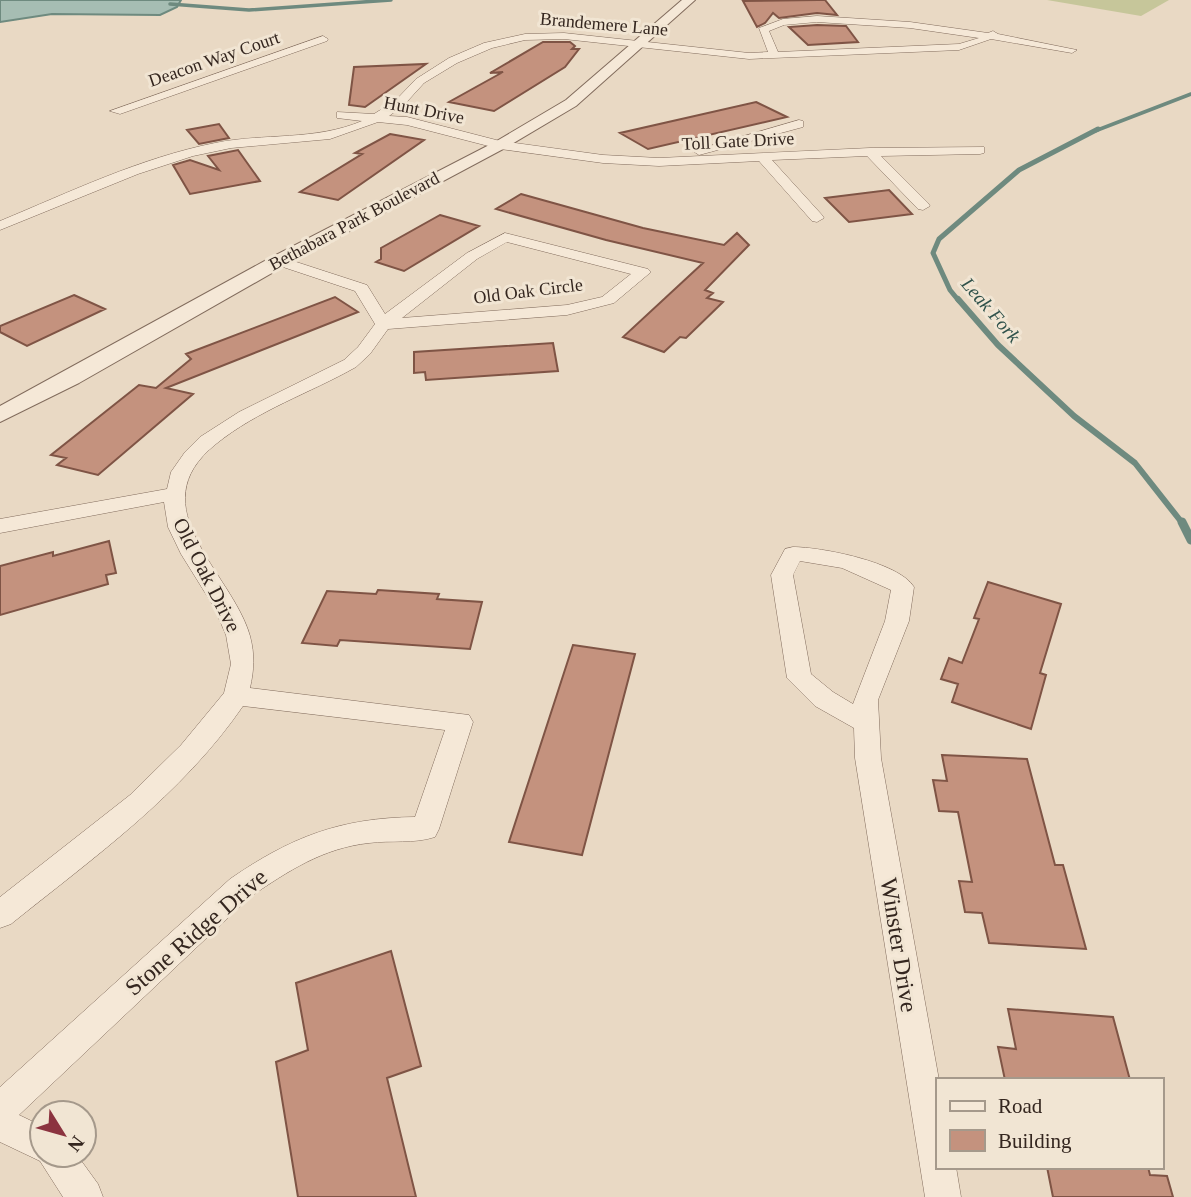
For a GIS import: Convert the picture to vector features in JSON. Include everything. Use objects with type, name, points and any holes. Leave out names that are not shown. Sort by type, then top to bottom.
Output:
[{"type":"street","name":"Bethabara Park Boulevard","points":[[0,415],[279,261],[500,145],[571,103],[689,0]]},
{"type":"street","points":[[775,56],[763,30],[774,21],[799,16],[923,22],[1072,50]]},
{"type":"street","name":"Brandemere Lane","points":[[0,226],[196,151],[237,143],[320,138],[354,128],[398,104],[417,83],[474,50],[496,41],[547,34],[729,55],[775,56],[930,46],[959,47],[976,43],[993,34]]},
{"type":"street","name":"Deacon Way Court","points":[[116,111],[323,39]]},
{"type":"street","name":"Hunt Drive","points":[[341,115],[424,125],[500,145]]},
{"type":"street","points":[[659,162],[799,124]]},
{"type":"street","name":"Toll Gate Drive","points":[[500,145],[576,157],[659,162],[979,150]]},
{"type":"street","points":[[870,152],[923,206]]},
{"type":"street","points":[[762,157],[817,218]]},
{"type":"street","name":"Old Oak Circle","points":[[505,237],[643,272],[608,300],[567,310],[383,324],[472,256],[505,237]]},
{"type":"street","points":[[279,261],[361,288],[383,324]]},
{"type":"street","name":"Old Oak Drive","points":[[0,915],[137,803],[195,750],[236,696],[245,656],[237,629],[176,522],[173,494],[182,470],[199,449],[225,429],[356,359],[383,324]]},
{"type":"street","points":[[0,526],[173,494]]},
{"type":"street","name":"Winster Drive","points":[[867,724],[824,699],[799,678],[782,575],[793,554],[818,553],[863,565],[903,587],[897,621],[865,700],[867,724],[868,758],[936,1160]]},
{"type":"street","name":"Stone Ridge Drive","points":[[0,1110],[240,888],[283,858],[346,833],[376,829],[425,829],[460,722],[236,696]]},
{"type":"street","points":[[0,1124],[28,1137]]},
{"type":"street","points":[[65,1169],[85,1197]]},
{"type":"street","name":"Winster Drive","points":[[938,1169],[943,1197]]},
{"type":"green space","points":[[1047,0],[1169,0],[1141,16]]},
{"type":"shaded area","points":[[0,0],[181,0],[177,7],[160,15],[52,14],[0,22]]},
{"type":"building","points":[[825,0],[837,15],[817,13],[779,18],[773,13],[765,23],[757,27],[743,1]]},
{"type":"building","points":[[846,26],[858,42],[808,45],[789,27]]},
{"type":"building","points":[[543,42],[570,42],[575,46],[572,49],[579,49],[565,67],[494,111],[449,102],[503,72],[490,73]]},
{"type":"building","points":[[426,64],[365,107],[349,105],[354,67]]},
{"type":"building","points":[[756,102],[787,117],[648,149],[620,133]]},
{"type":"building","points":[[219,124],[229,138],[199,144],[187,130]]},
{"type":"building","points":[[390,134],[424,140],[338,200],[300,192],[362,154],[355,153]]},
{"type":"building","points":[[238,150],[260,181],[190,194],[173,165],[190,160],[219,170],[208,156]]},
{"type":"building","points":[[889,190],[912,214],[849,222],[825,198]]},
{"type":"building","points":[[521,194],[643,228],[724,245],[737,233],[749,245],[705,290],[713,293],[707,298],[723,302],[686,338],[680,337],[664,352],[623,337],[703,263],[606,240],[496,209]]},
{"type":"building","points":[[440,215],[479,226],[404,271],[376,262],[381,259],[381,248]]},
{"type":"building","points":[[74,295],[105,309],[27,346],[0,332],[0,326]]},
{"type":"building","points":[[335,297],[358,312],[166,388],[193,394],[98,475],[57,465],[66,458],[51,455],[139,385],[156,388],[191,359],[186,354]]},
{"type":"building","points":[[553,343],[558,371],[426,380],[425,372],[414,373],[414,352]]},
{"type":"building","points":[[109,541],[116,573],[106,575],[108,584],[0,615],[0,566],[53,552],[53,556]]},
{"type":"building","points":[[988,582],[1061,604],[1040,673],[1046,675],[1031,729],[952,702],[958,684],[941,679],[949,658],[962,663],[979,619],[974,618]]},
{"type":"building","points":[[378,590],[439,594],[437,599],[482,602],[470,649],[340,640],[337,646],[302,643],[327,591],[376,594]]},
{"type":"building","points":[[573,645],[635,654],[582,855],[509,842]]},
{"type":"building","points":[[942,755],[1027,759],[1055,865],[1063,865],[1086,949],[989,943],[982,913],[965,912],[959,881],[972,882],[958,812],[939,811],[933,780],[947,781]]},
{"type":"building","points":[[391,951],[421,1066],[387,1078],[416,1197],[298,1197],[276,1062],[308,1050],[296,983]]},
{"type":"building","points":[[1008,1009],[1113,1017],[1129,1078],[1005,1078],[998,1047],[1016,1049]]},
{"type":"building","points":[[1047,1169],[1148,1169],[1150,1175],[1167,1176],[1173,1197],[1053,1197]]},
{"type":"waterway","points":[[170,4],[249,10],[391,0]]},
{"type":"waterway","name":"Leak Fork","points":[[1095,131],[1191,94]]},
{"type":"waterway","name":"Leak Fork","points":[[959,301],[950,290],[933,253],[939,239],[1019,170],[1098,129]]},
{"type":"waterway","name":"Leak Fork","points":[[958,299],[998,345],[1074,416],[1135,463],[1183,524]]},
{"type":"waterway","name":"Leak Fork","points":[[1183,524],[1191,540]]}]
